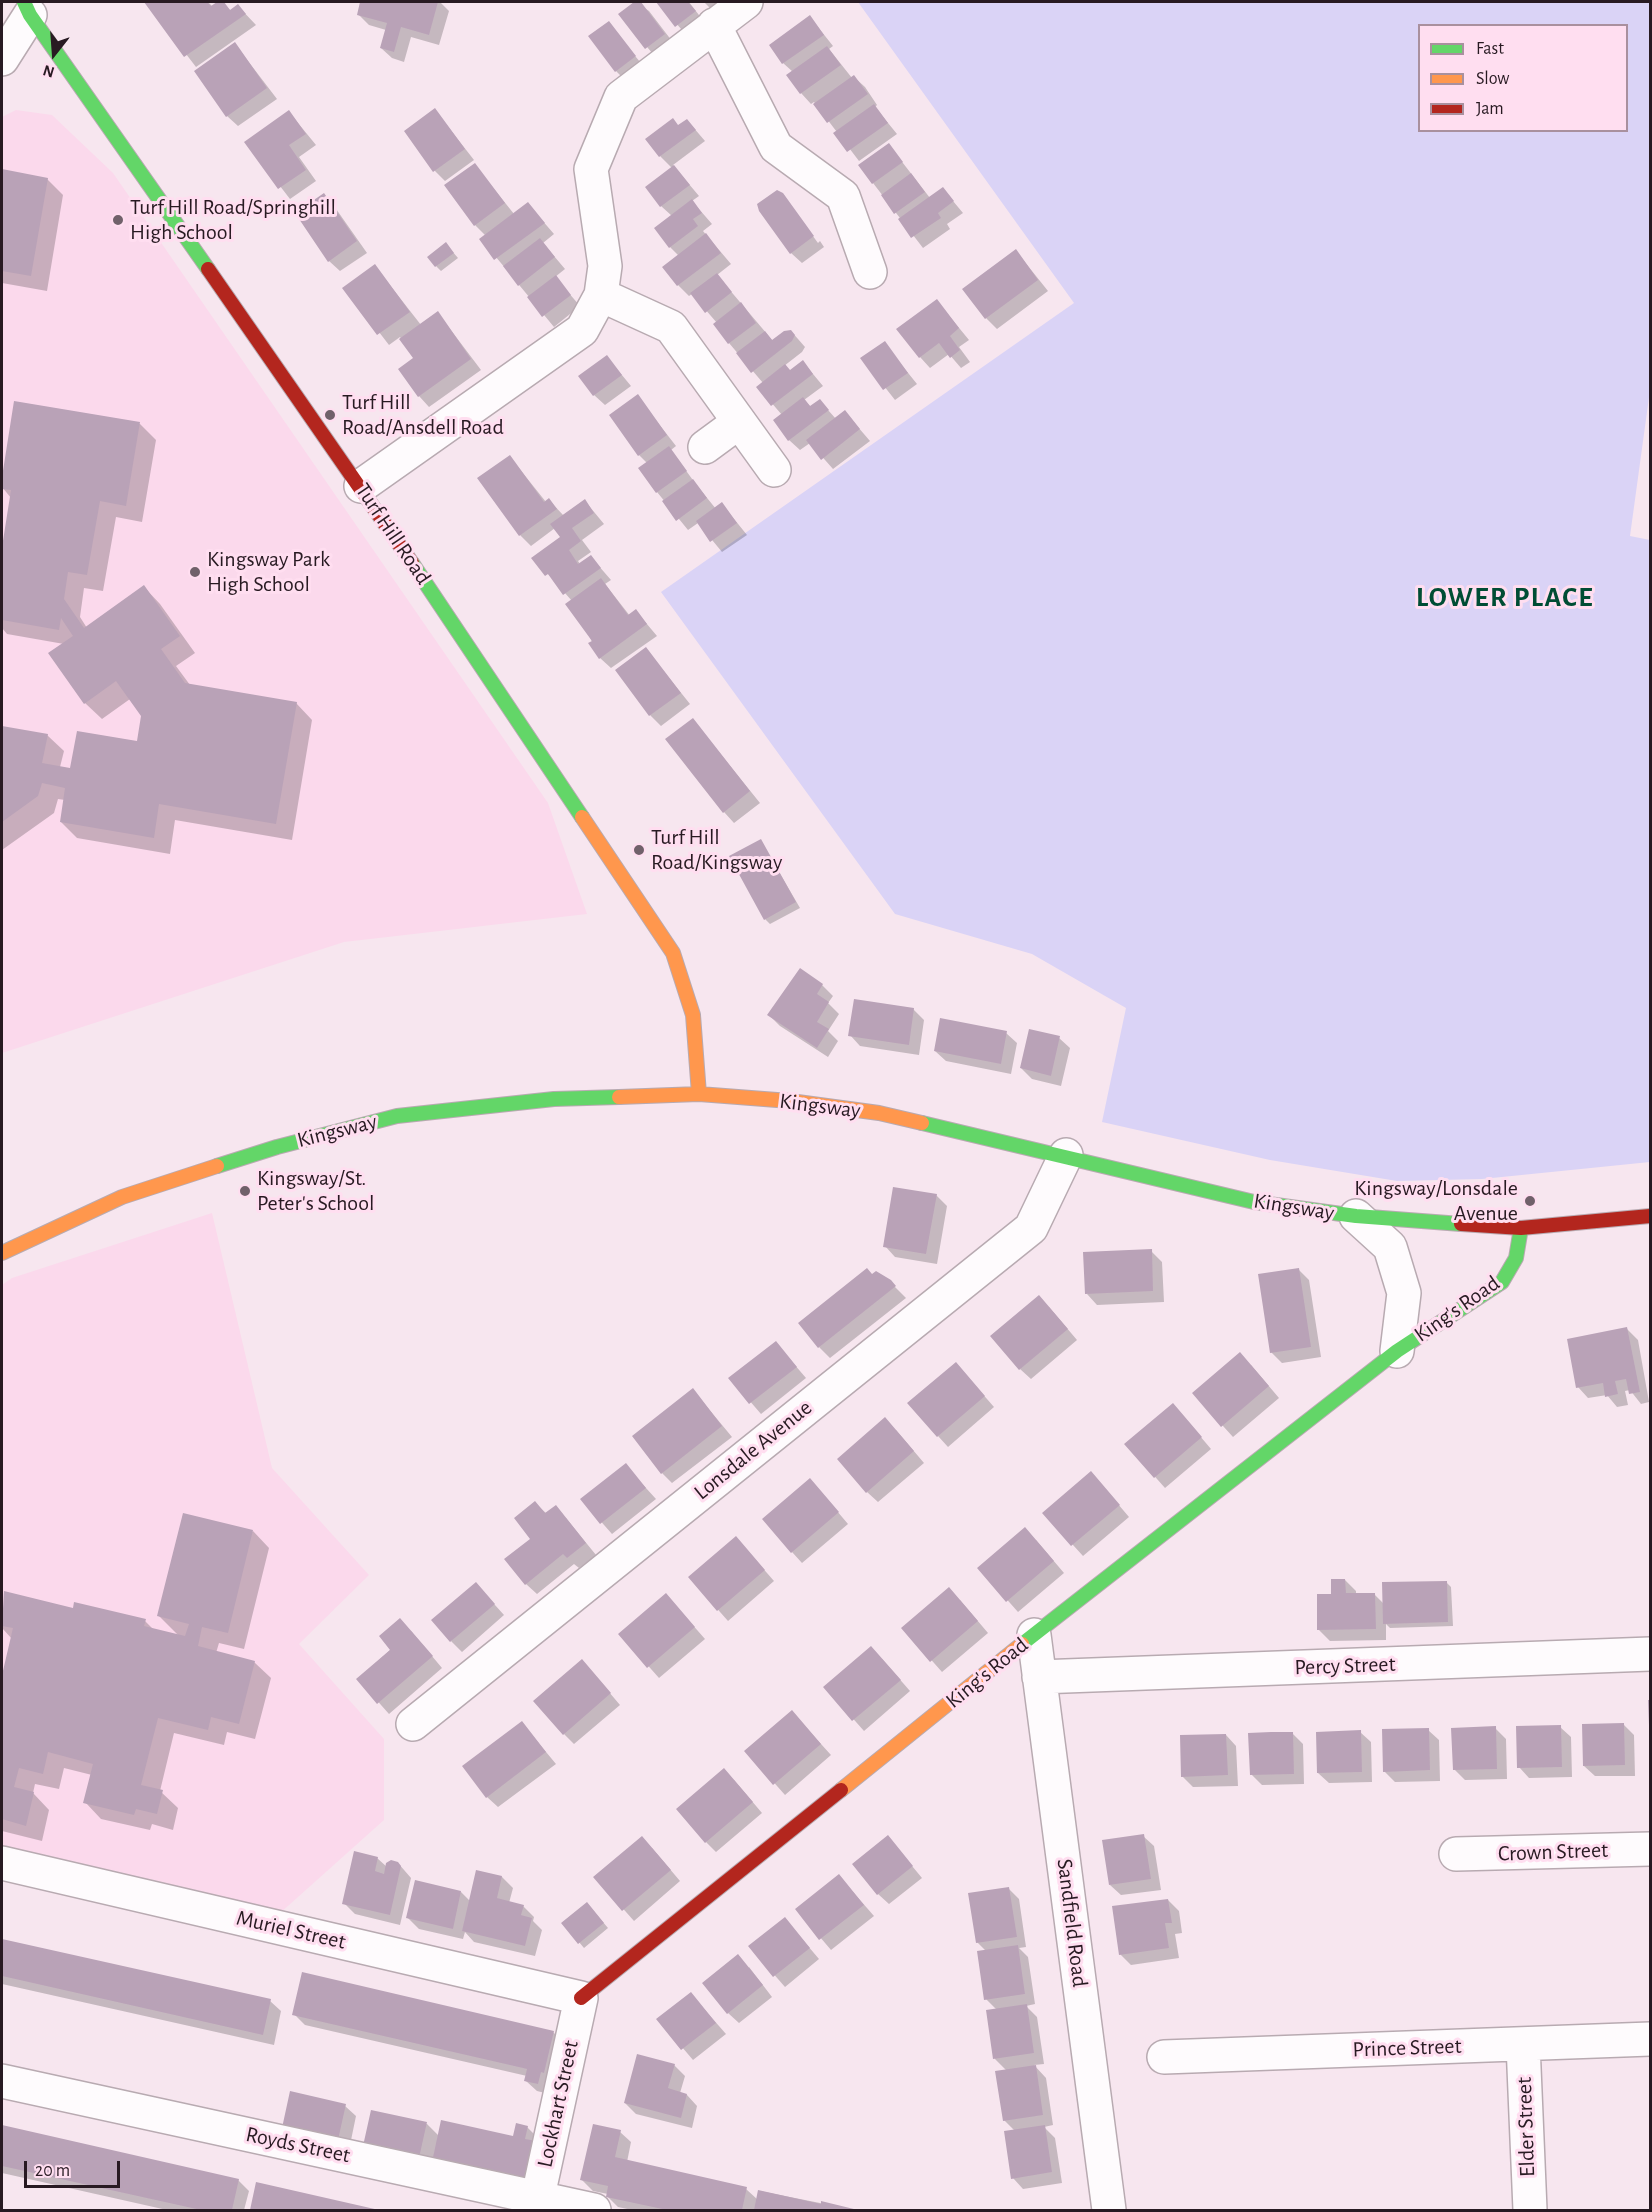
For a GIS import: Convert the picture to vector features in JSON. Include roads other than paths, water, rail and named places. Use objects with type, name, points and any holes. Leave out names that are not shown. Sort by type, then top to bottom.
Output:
[{"type":"main road","name":"Turf Hill Road","points":[[27,8],[362,486],[673,953],[693,1015],[699,1094]]},
{"type":"main road","name":"Kingsway","points":[[2,1253],[122,1197],[277,1147],[397,1116],[554,1099],[699,1094],[790,1101],[879,1113],[1066,1155],[1254,1202],[1356,1216],[1521,1228],[1650,1216]]},
{"type":"main road","name":"King's Road","points":[[581,1998],[1034,1635],[1397,1351],[1502,1282],[1516,1258],[1521,1228]]},
{"type":"street","points":[[362,486],[582,330],[602,295],[605,266],[591,169],[621,97],[746,2]]},
{"type":"street","points":[[2,59],[27,8]]},
{"type":"street","points":[[714,25],[776,147],[843,196],[870,272]]},
{"type":"street","points":[[602,295],[671,327],[774,470]]},
{"type":"street","points":[[705,447],[739,422]]},
{"type":"street","name":"Lonsdale Avenue","points":[[412,1724],[1031,1228],[1066,1155]]},
{"type":"street","name":"King's Road","points":[[1356,1216],[1390,1247],[1404,1293],[1397,1351]]},
{"type":"street","name":"Sandfield Road","points":[[1034,1635],[1109,2211]]},
{"type":"street","name":"Percy Street","points":[[1040,1677],[1650,1654]]},
{"type":"street","name":"Crown Street","points":[[1456,1854],[1650,1849]]},
{"type":"street","name":"Muriel Street","points":[[2,1863],[581,1998]]},
{"type":"street","name":"Lockhart Street","points":[[536,2204],[581,1998]]},
{"type":"street","name":"Prince Street","points":[[1164,2057],[1650,2039]]},
{"type":"street","name":"Elder Street","points":[[1522,2044],[1530,2211]]},
{"type":"street","name":"Royds Street","points":[[2,2080],[536,2204],[594,2211]]},
{"type":"place","name":"Turf Hill Road/Springhill High School","points":[[118,220]]},
{"type":"place","name":"Turf Hill Road/Ansdell Road","points":[[330,415]]},
{"type":"place","name":"Kingsway Park High School","points":[[195,572]]},
{"type":"place","name":"Turf Hill Road/Kingsway","points":[[639,850]]},
{"type":"place","name":"Kingsway/St. Peter's School","points":[[245,1191]]},
{"type":"place","name":"Kingsway/Lonsdale Avenue","points":[[1530,1201]]},
{"type":"district","name":"LOWER PLACE","points":[[1505,598]]}]
